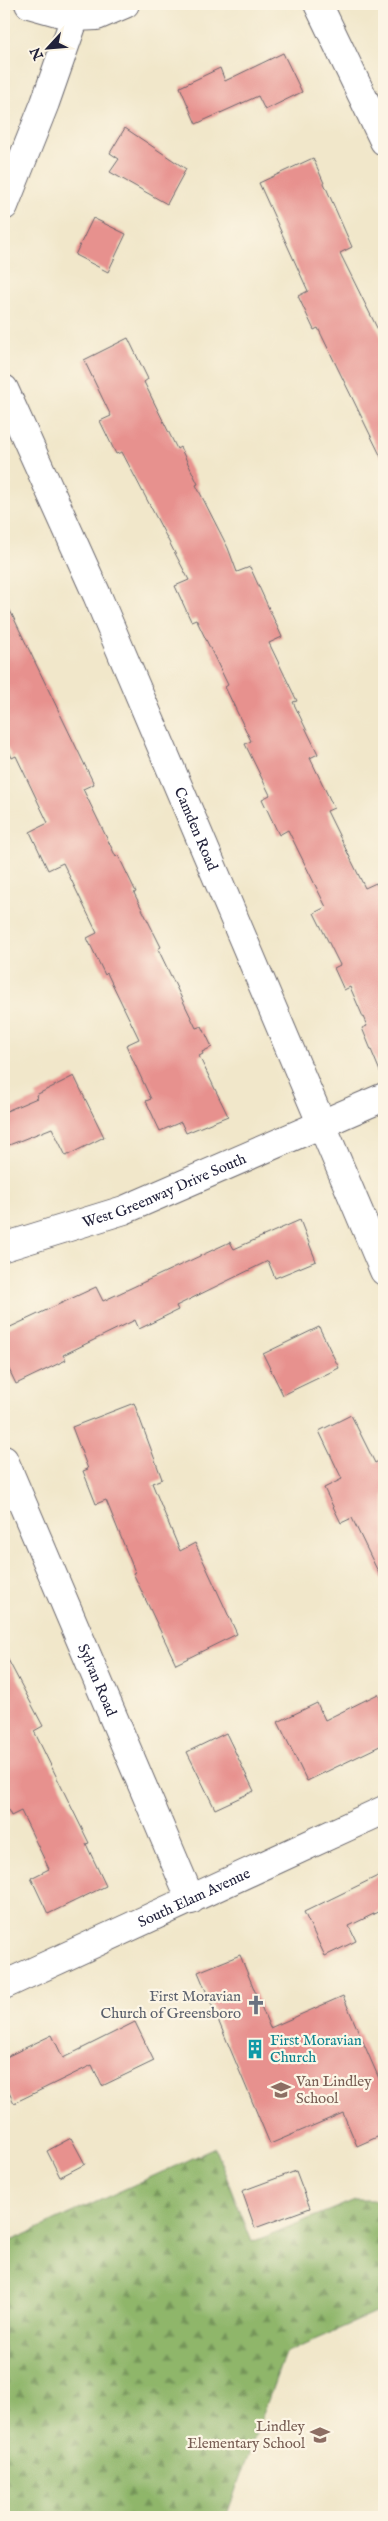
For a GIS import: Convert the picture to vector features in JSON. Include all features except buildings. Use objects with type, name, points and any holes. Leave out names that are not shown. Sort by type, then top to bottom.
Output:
[{"type":"street","points":[[29,4],[75,17],[97,16],[125,4]]},
{"type":"street","points":[[318,4],[384,140]]},
{"type":"street","points":[[4,206],[45,103],[75,17]]},
{"type":"street","name":"Camden Road","points":[[4,388],[97,595],[384,1271]]},
{"type":"street","name":"West Greenway Drive South","points":[[4,1246],[124,1210],[384,1097]]},
{"type":"street","name":"Sylvan Road","points":[[4,1460],[192,1900]]},
{"type":"street","name":"South Elam Avenue","points":[[4,1985],[384,1810]]},
{"type":"green space","points":[[215,2148],[252,2242],[355,2200],[384,2200],[384,2309],[285,2353],[226,2517],[4,2517],[4,2244]]},
{"type":"place","name":"First Moravian Church of Greensboro","points":[[256,2005]]},
{"type":"place","name":"First Moravian Church","points":[[255,2049]]},
{"type":"place","name":"Van Lindley School","points":[[281,2090]]},
{"type":"place","name":"Lindley Elementary School","points":[[320,2435]]}]
